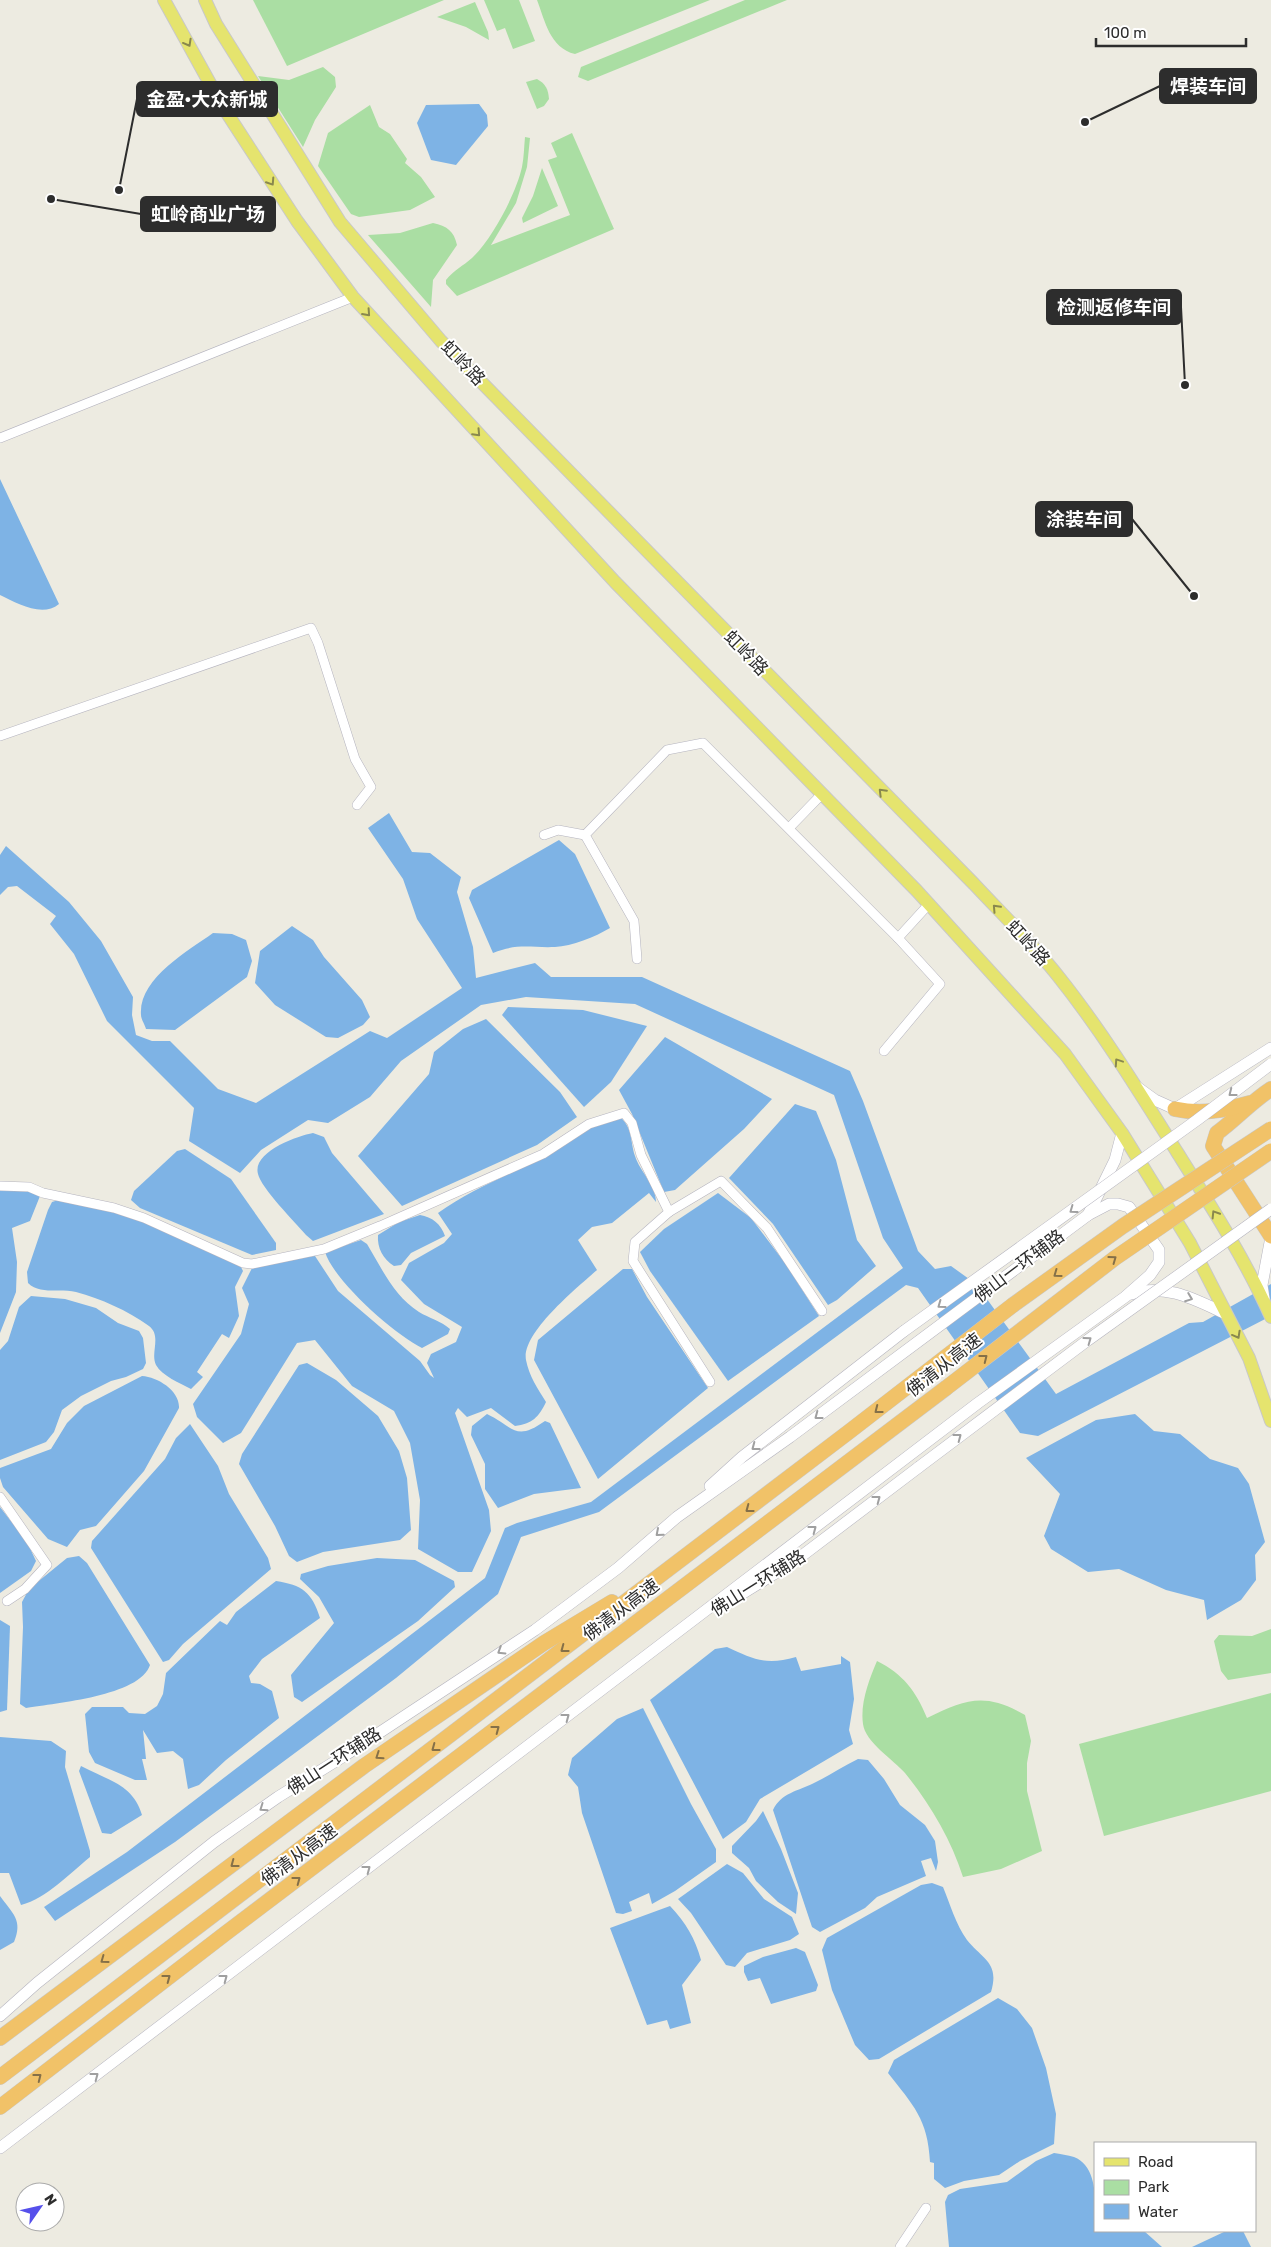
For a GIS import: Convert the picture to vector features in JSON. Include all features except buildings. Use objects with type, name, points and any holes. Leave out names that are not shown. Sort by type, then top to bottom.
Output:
[{"type":"highway","points":[[1271,1089],[1250,1103],[1237,1118],[1217,1132],[1213,1146],[1271,1236]]},
{"type":"highway","points":[[1175,1109],[1193,1113],[1226,1109],[1250,1103]]},
{"type":"highway","name":"佛清从高速","points":[[0,2077],[684,1558],[1013,1305],[1123,1226],[1271,1128]]},
{"type":"highway","name":"佛清从高速","points":[[0,2107],[205,1949],[1115,1258],[1271,1151]]},
{"type":"highway","points":[[0,2038],[364,1766],[544,1644],[684,1558]]},
{"type":"main road","name":"虹岭路","points":[[164,0],[223,107],[297,221],[353,298],[616,582],[929,904],[1065,1054],[1122,1133],[1190,1243],[1224,1313],[1249,1358],[1271,1421]]},
{"type":"main road","name":"虹岭路","points":[[205,0],[216,24],[335,214],[380,270],[471,372],[980,891],[1058,976],[1134,1085],[1224,1228],[1259,1286],[1271,1317]]},
{"type":"main road","points":[[1134,1085],[1155,1100],[1175,1109],[1271,1048]]},
{"type":"main road","name":"佛山一环辅路","points":[[0,2016],[37,1983],[214,1842],[278,1797],[344,1756],[535,1630],[618,1568],[742,1457],[904,1331],[1198,1120],[1271,1064]]},
{"type":"main road","points":[[1088,1215],[1115,1160],[1122,1133]]},
{"type":"main road","name":"佛山一环辅路","points":[[677,1517],[1088,1215],[1109,1204],[1129,1206],[1159,1250],[1159,1262],[1150,1275],[1125,1297],[978,1402],[677,1633]]},
{"type":"main road","name":"佛山一环辅路","points":[[677,1633],[795,1561],[1088,1340],[1271,1209]]},
{"type":"main road","points":[[1259,1286],[1271,1236]]},
{"type":"main road","points":[[1125,1297],[1148,1289],[1172,1292],[1224,1313]]},
{"type":"main road","points":[[0,2148],[677,1633]]},
{"type":"street","points":[[0,438],[353,298]]},
{"type":"street","points":[[0,736],[311,628],[318,643],[355,759],[371,787],[357,805]]},
{"type":"street","points":[[584,835],[667,750],[703,743],[790,827],[940,984],[884,1051]]},
{"type":"street","points":[[790,827],[822,794]]},
{"type":"street","points":[[544,835],[558,830],[584,835],[634,921],[637,959]]},
{"type":"street","points":[[898,938],[929,904]]},
{"type":"street","points":[[0,1186],[29,1187],[44,1193],[114,1208],[144,1218],[243,1263],[252,1264],[324,1249],[543,1154],[589,1124],[624,1113],[632,1123],[641,1156],[669,1212]]},
{"type":"street","points":[[710,1382],[633,1261],[635,1242],[669,1212],[721,1181],[767,1228],[822,1311]]},
{"type":"street","points":[[0,1497],[47,1565],[25,1589],[7,1601]]},
{"type":"street","points":[[900,2247],[926,2208]]},
{"type":"green space","points":[[253,0],[444,0],[287,66]]},
{"type":"green space","points":[[484,0],[519,0],[535,41],[513,49],[505,28],[497,31]]},
{"type":"green space","points":[[537,0],[710,0],[575,54],[567,51],[554,40]]},
{"type":"green space","points":[[745,0],[787,0],[588,81],[578,77],[581,67]]},
{"type":"green space","points":[[475,2],[488,32],[489,40],[466,27],[437,17]]},
{"type":"green space","points":[[323,67],[335,77],[336,87],[315,120],[303,147],[258,76],[289,80]]},
{"type":"green space","points":[[537,79],[546,87],[549,99],[544,106],[537,109],[526,82]]},
{"type":"green space","points":[[370,105],[379,127],[390,134],[407,159],[405,163],[421,177],[435,197],[410,210],[359,217],[351,214],[318,166],[328,133]]},
{"type":"green space","points":[[572,133],[614,229],[457,296],[446,284],[446,280],[480,250],[509,203],[523,163],[525,137],[530,138],[527,167],[516,203],[491,245],[570,215],[548,160],[557,157],[551,143]]},
{"type":"green space","points":[[542,168],[558,206],[523,223],[522,218],[533,196]]},
{"type":"green space","points":[[433,223],[449,230],[454,236],[457,245],[433,280],[431,307],[368,235],[400,233]]},
{"type":"green space","points":[[1271,1629],[1271,1673],[1228,1680],[1221,1671],[1214,1641],[1219,1635],[1252,1636]]},
{"type":"green space","points":[[877,1661],[908,1684],[927,1718],[953,1706],[976,1701],[998,1703],[1025,1715],[1031,1741],[1027,1763],[1027,1791],[1042,1851],[1001,1869],[963,1877],[939,1822],[923,1797],[905,1773],[874,1744],[865,1731],[862,1716],[864,1700]]},
{"type":"green space","points":[[1271,1693],[1271,1791],[1104,1836],[1079,1744]]},
{"type":"water","points":[[479,104],[487,115],[488,126],[456,165],[431,160],[417,123],[426,105]]},
{"type":"water","points":[[0,479],[59,604],[52,608],[45,610],[30,608],[0,595]]},
{"type":"water","points":[[389,813],[412,852],[430,853],[461,877],[457,892],[473,947],[476,978],[535,963],[551,977],[642,977],[850,1071],[863,1101],[918,1251],[935,1269],[951,1266],[976,1284],[1056,1394],[1189,1323],[1203,1322],[1271,1284],[1271,1316],[1038,1436],[1020,1433],[918,1288],[906,1285],[599,1512],[521,1537],[498,1594],[396,1678],[175,1842],[55,1921],[44,1907],[127,1852],[485,1578],[505,1528],[591,1502],[903,1268],[883,1238],[834,1095],[635,1004],[526,997],[481,1005],[401,1061],[370,1097],[328,1123],[308,1120],[261,1150],[240,1173],[189,1141],[194,1108],[107,1021],[74,954],[50,924],[56,916],[17,886],[8,887],[0,895],[0,855],[6,846],[69,902],[101,941],[133,997],[132,1015],[136,1035],[152,1041],[170,1041],[218,1089],[256,1103],[370,1031],[387,1038],[462,988],[417,919],[403,879],[368,828]]},
{"type":"water","points":[[559,840],[575,854],[610,928],[590,938],[569,945],[517,947],[493,953],[469,898],[472,890]]},
{"type":"water","points":[[292,926],[313,940],[324,957],[362,1000],[370,1017],[363,1025],[338,1038],[326,1037],[275,1005],[255,983],[260,951]]},
{"type":"water","points":[[213,933],[232,934],[246,940],[252,961],[247,977],[175,1030],[146,1029],[141,1015],[142,1002],[147,990],[156,978],[178,957]]},
{"type":"water","points":[[508,1007],[583,1010],[647,1026],[611,1082],[584,1107],[502,1015]]},
{"type":"water","points":[[486,1019],[560,1092],[577,1117],[537,1145],[402,1206],[358,1156],[429,1074],[434,1052],[463,1029]]},
{"type":"water","points":[[665,1037],[772,1099],[744,1129],[675,1190],[664,1192],[632,1114],[619,1090]]},
{"type":"water","points":[[795,1104],[816,1111],[836,1160],[857,1240],[876,1266],[837,1300],[828,1305],[773,1224],[729,1178]]},
{"type":"water","points":[[620,1117],[629,1130],[635,1156],[640,1168],[651,1184],[656,1202],[649,1193],[612,1223],[592,1227],[578,1240],[597,1270],[552,1311],[532,1337],[527,1349],[527,1366],[546,1402],[538,1416],[526,1424],[515,1426],[491,1408],[467,1417],[458,1408],[455,1413],[489,1510],[491,1531],[472,1572],[458,1572],[418,1549],[420,1500],[410,1443],[394,1411],[352,1386],[315,1340],[297,1343],[241,1433],[223,1443],[197,1417],[193,1404],[241,1334],[249,1304],[242,1288],[253,1266],[292,1258],[315,1256],[338,1291],[420,1361],[434,1378],[427,1363],[431,1354],[456,1342],[462,1327],[424,1304],[401,1280],[409,1263],[444,1243],[452,1234],[438,1213],[465,1196],[535,1161],[591,1128]]},
{"type":"water","points":[[313,1133],[324,1137],[332,1153],[384,1214],[313,1241],[265,1188],[258,1174],[258,1166],[262,1159],[277,1146]]},
{"type":"water","points":[[185,1149],[231,1179],[276,1243],[276,1250],[252,1255],[140,1208],[131,1200],[134,1191],[177,1151]]},
{"type":"water","points":[[0,1190],[29,1190],[40,1196],[30,1221],[12,1228],[17,1262],[16,1292],[0,1333]]},
{"type":"water","points":[[718,1193],[751,1218],[785,1263],[819,1316],[728,1381],[650,1271],[640,1252],[664,1229]]},
{"type":"water","points":[[65,1198],[147,1222],[240,1265],[243,1271],[235,1287],[239,1316],[229,1338],[222,1334],[197,1372],[203,1377],[191,1389],[162,1373],[156,1365],[154,1355],[155,1335],[153,1330],[141,1320],[114,1306],[76,1292],[38,1289],[28,1283],[27,1272],[48,1210],[52,1202]]},
{"type":"water","points":[[420,1215],[436,1222],[445,1236],[411,1253],[401,1265],[394,1266],[382,1253],[378,1235],[399,1222]]},
{"type":"water","points":[[361,1240],[367,1244],[389,1281],[402,1298],[419,1312],[450,1329],[448,1334],[422,1348],[381,1319],[352,1291],[331,1264],[325,1252]]},
{"type":"water","points":[[623,1269],[632,1269],[647,1297],[708,1388],[598,1479],[534,1360],[538,1340]]},
{"type":"water","points":[[31,1296],[65,1299],[96,1308],[118,1323],[139,1331],[143,1338],[146,1363],[143,1369],[126,1377],[111,1381],[81,1396],[62,1410],[54,1432],[46,1442],[0,1460],[0,1350],[8,1341],[19,1307]]},
{"type":"water","points":[[307,1363],[336,1380],[378,1416],[399,1451],[407,1478],[411,1530],[400,1540],[323,1552],[297,1562],[289,1556],[275,1526],[239,1464],[242,1454],[299,1365]]},
{"type":"water","points":[[142,1376],[155,1379],[167,1386],[176,1396],[179,1408],[144,1471],[96,1526],[80,1530],[67,1547],[48,1539],[3,1487],[0,1478],[0,1468],[51,1449],[67,1423],[84,1406]]},
{"type":"water","points":[[487,1414],[515,1430],[521,1431],[527,1431],[545,1421],[550,1423],[581,1488],[534,1494],[498,1508],[485,1489],[485,1464],[471,1435],[472,1426]]},
{"type":"water","points":[[1135,1414],[1154,1431],[1180,1434],[1210,1459],[1238,1468],[1249,1484],[1265,1542],[1255,1555],[1256,1580],[1241,1600],[1207,1620],[1204,1600],[1166,1590],[1119,1569],[1088,1572],[1051,1549],[1044,1536],[1060,1494],[1026,1458],[1096,1420]]},
{"type":"water","points":[[190,1424],[218,1466],[229,1494],[268,1558],[271,1569],[183,1644],[169,1660],[163,1662],[91,1548],[92,1541],[165,1459],[176,1438]]},
{"type":"water","points":[[0,1507],[27,1542],[36,1561],[31,1571],[0,1593]]},
{"type":"water","points":[[79,1556],[87,1563],[150,1665],[143,1676],[131,1684],[114,1691],[76,1700],[26,1708],[20,1704],[22,1602],[29,1589],[67,1558]]},
{"type":"water","points":[[377,1558],[415,1560],[454,1581],[455,1587],[418,1621],[302,1702],[294,1697],[291,1675],[334,1623],[319,1597],[300,1579],[301,1574],[328,1566]]},
{"type":"water","points":[[276,1581],[293,1585],[305,1591],[317,1609],[320,1618],[262,1659],[249,1676],[251,1683],[260,1684],[272,1691],[279,1718],[226,1760],[199,1785],[188,1789],[183,1759],[173,1751],[157,1753],[143,1730],[146,1759],[142,1759],[147,1780],[135,1780],[95,1763],[89,1752],[85,1714],[92,1707],[123,1707],[129,1713],[145,1714],[157,1706],[163,1694],[166,1673],[220,1621],[227,1625],[236,1612]]},
{"type":"water","points":[[0,1620],[10,1626],[7,1710],[0,1712]]},
{"type":"water","points":[[727,1647],[760,1660],[776,1661],[796,1657],[801,1671],[841,1664],[841,1656],[850,1662],[854,1699],[849,1730],[853,1744],[760,1799],[746,1822],[723,1839],[650,1700],[715,1649]]},
{"type":"water","points":[[643,1708],[691,1804],[716,1849],[716,1862],[675,1891],[652,1904],[649,1893],[629,1902],[632,1911],[623,1914],[616,1913],[582,1813],[578,1787],[568,1775],[572,1758],[617,1719]]},
{"type":"water","points":[[0,1737],[51,1741],[66,1751],[65,1767],[90,1851],[90,1857],[57,1885],[31,1902],[21,1905],[9,1873],[0,1873]]},
{"type":"water","points":[[858,1759],[868,1760],[884,1779],[900,1805],[925,1825],[935,1841],[938,1862],[936,1871],[931,1858],[921,1861],[926,1876],[877,1897],[865,1908],[820,1932],[812,1927],[773,1810],[776,1804],[790,1793],[820,1780]]},
{"type":"water","points":[[81,1766],[109,1779],[126,1790],[138,1805],[142,1815],[111,1834],[102,1833],[79,1771]]},
{"type":"water","points":[[763,1811],[781,1849],[798,1893],[796,1914],[778,1902],[756,1881],[749,1868],[732,1853],[732,1846]]},
{"type":"water","points":[[727,1864],[743,1873],[764,1899],[792,1917],[799,1934],[790,1940],[747,1953],[735,1967],[726,1965],[691,1913],[678,1899]]},
{"type":"water","points":[[932,1883],[943,1887],[963,1934],[991,1967],[993,1982],[991,1992],[879,2059],[869,2060],[855,2045],[832,1990],[822,1950],[827,1938],[921,1885]]},
{"type":"water","points":[[0,1896],[13,1913],[17,1923],[17,1934],[14,1942],[0,1950]]},
{"type":"water","points":[[670,1906],[689,1931],[701,1960],[682,1985],[691,2023],[670,2029],[667,2020],[647,2025],[610,1928]]},
{"type":"water","points":[[796,1948],[805,1952],[818,1985],[816,1991],[771,2004],[760,1978],[748,1981],[744,1972],[744,1966],[763,1957]]},
{"type":"water","points":[[998,1998],[1017,2009],[1032,2028],[1046,2068],[1056,2114],[1054,2144],[1020,2161],[999,2175],[964,2181],[945,2188],[934,2179],[934,2163],[930,2162],[926,2134],[918,2113],[888,2073],[894,2060]]},
{"type":"water","points":[[1054,2153],[1074,2157],[1082,2162],[1092,2179],[1094,2189],[1094,2232],[1145,2232],[1162,2247],[949,2247],[945,2202],[948,2195],[960,2189],[1007,2182],[1036,2161]]},
{"type":"water","points":[[1224,2232],[1244,2232],[1251,2247],[1192,2247]]},
{"type":"place","name":"焊装车间","points":[[1085,122]]},
{"type":"place","name":"金盈·大众新城","points":[[119,190]]},
{"type":"place","name":"虹岭商业广场","points":[[51,199]]},
{"type":"place","name":"检测返修车间","points":[[1185,385]]},
{"type":"place","name":"涂装车间","points":[[1194,596]]}]
